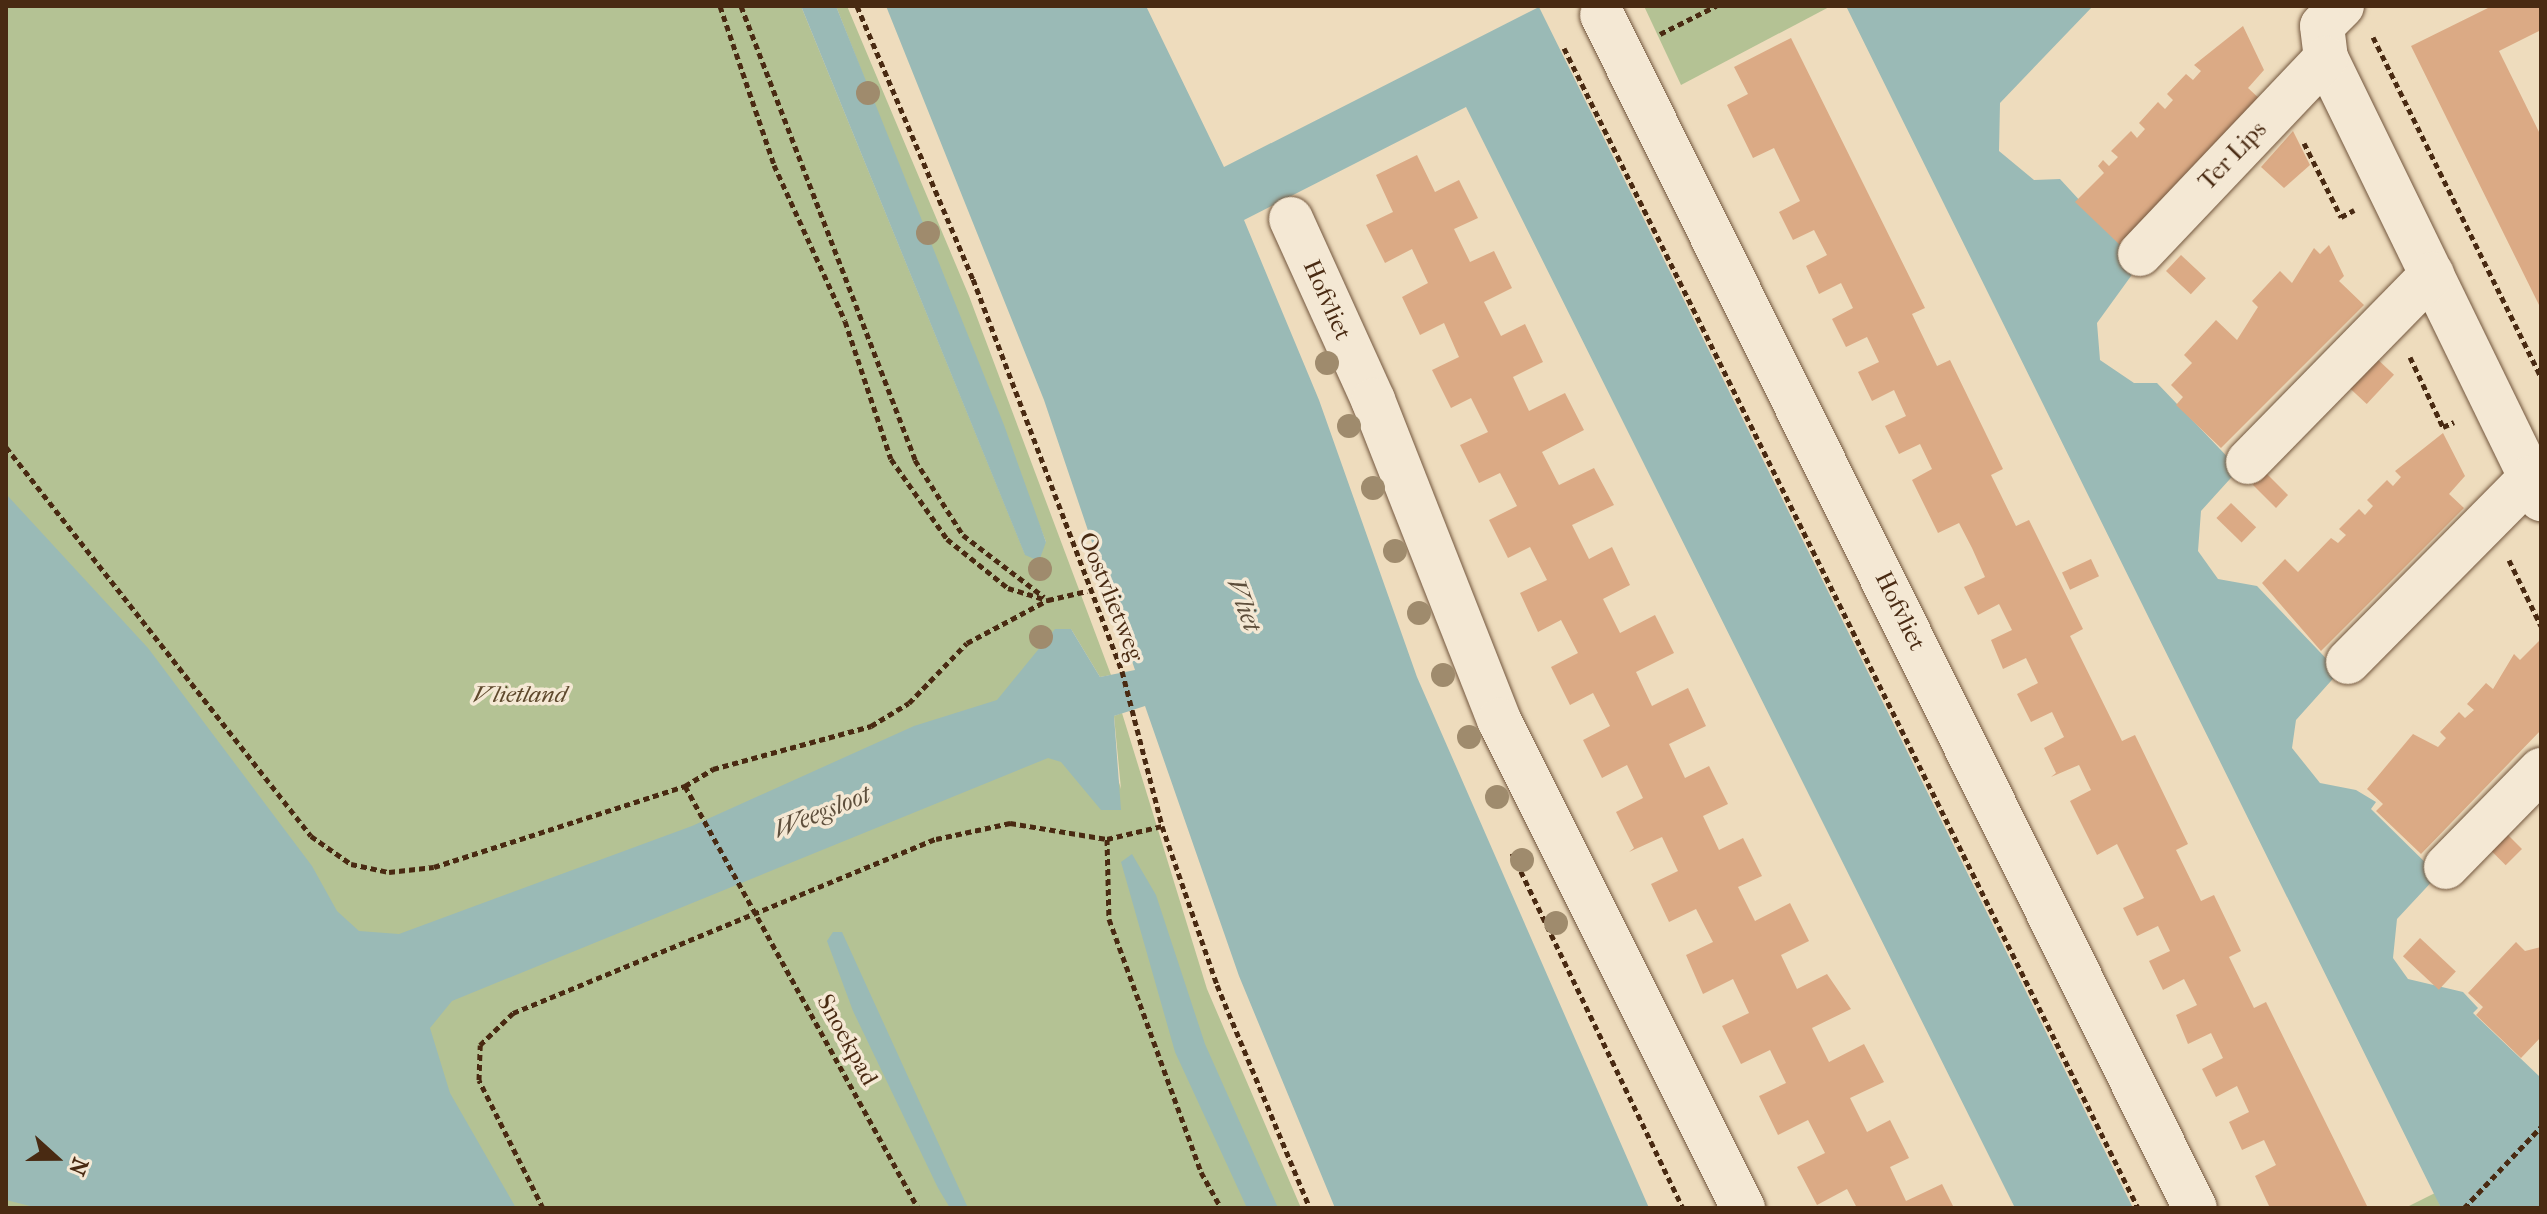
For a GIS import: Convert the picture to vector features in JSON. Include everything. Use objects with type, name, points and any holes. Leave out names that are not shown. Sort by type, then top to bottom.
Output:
[{"type":"street","points":[[2348,662],[2489,519],[2536,488],[2326,58],[2322,26],[2353,13]]},
{"type":"street","name":"Hofvliet","points":[[1613,33],[2195,1208]]},
{"type":"street","name":"Ter Lips","points":[[2140,254],[2326,58]]},
{"type":"street","name":"Hofvliet","points":[[1291,219],[1373,400],[1499,720],[1743,1208]]},
{"type":"street","points":[[2248,462],[2432,274]]},
{"type":"street","points":[[2446,867],[2541,770]]},
{"type":"path","points":[[720,6],[774,165],[845,321],[891,459],[947,539],[1008,588],[1048,600]]},
{"type":"path","points":[[741,6],[915,460],[963,535],[1048,600]]},
{"type":"path","name":"Oostvlietweg","points":[[857,6],[973,279],[1087,591],[1122,671],[1162,826],[1217,985],[1310,1208]]},
{"type":"path","points":[[1613,33],[1716,6]]},
{"type":"path","points":[[2353,13],[2541,377]]},
{"type":"path","points":[[1560,40],[2138,1208]]},
{"type":"path","points":[[6,447],[311,836],[351,864],[389,872],[434,867],[685,786],[713,769],[871,726],[909,703],[967,643],[1048,600],[1087,591]]},
{"type":"path","points":[[2489,519],[2541,626]]},
{"type":"path","name":"Snoekpad","points":[[685,786],[918,1208]]},
{"type":"path","points":[[543,1208],[479,1080],[480,1045],[513,1013],[755,910],[936,839],[1010,823],[1107,839],[1162,826]]},
{"type":"path","points":[[1107,839],[1109,919],[1201,1172],[1221,1208]]},
{"type":"path","points":[[2464,1208],[2541,1127]]},
{"type":"green space","name":"Vlietland","points":[[6,6],[801,6],[1025,554],[1046,542],[836,6],[847,6],[969,296],[1111,675],[1100,677],[1071,629],[1121,789],[1114,716],[1122,713],[1207,989],[1301,1208],[6,1208]]},
{"type":"green space","points":[[1644,6],[1831,6],[1681,85]]},
{"type":"green space","points":[[2435,1193],[2441,1208],[2405,1208]]},
{"type":"water","points":[[801,6],[836,6],[1004,425],[1046,542],[1039,561],[1025,555]]},
{"type":"water","points":[[886,6],[1146,6],[1224,167],[1539,7],[2133,1208],[2015,1208],[1466,107],[1244,220],[1319,400],[1417,677],[1649,1208],[1335,1208],[1239,976],[1145,706],[1114,716],[1121,810],[1101,810],[1061,762],[1048,758],[452,1001],[430,1028],[450,1093],[516,1208],[38,1208],[6,1200],[6,494],[148,648],[312,866],[337,911],[359,931],[399,934],[692,826],[914,726],[997,700],[1055,629],[1071,629],[1100,677],[1135,670],[1044,400]]},
{"type":"water","points":[[1846,6],[2093,6],[2000,103],[1999,151],[2034,180],[2060,179],[2139,265],[2097,323],[2100,360],[2134,383],[2157,383],[2239,469],[2201,511],[2198,551],[2218,579],[2257,586],[2339,672],[2296,720],[2292,748],[2320,783],[2356,790],[2376,802],[2371,809],[2438,875],[2397,919],[2393,958],[2408,979],[2463,992],[2478,1008],[2473,1013],[2540,1077],[2541,1208],[2441,1208]]},
{"type":"water","points":[[1132,854],[1156,895],[1205,1044],[1278,1208],[1247,1208],[1175,1052],[1121,862]]},
{"type":"water","points":[[833,932],[842,932],[968,1208],[950,1208],[938,1188],[853,1011],[827,941]]},
{"type":"building","points":[[2492,6],[2541,6],[2541,30],[2499,51],[2541,136],[2541,309],[2411,46]]},
{"type":"building","points":[[2243,26],[2264,70],[2248,88],[2263,102],[2120,245],[2075,202],[2104,173],[2098,166],[2103,160],[2109,166],[2118,157],[2111,151],[2131,131],[2137,138],[2145,129],[2139,123],[2158,102],[2165,109],[2173,100],[2167,94],[2186,74],[2193,80],[2201,71],[2194,65]]},
{"type":"building","points":[[1791,38],[1925,308],[1912,314],[1937,366],[1950,360],[2003,469],[1991,475],[2016,526],[2029,520],[2083,629],[2070,636],[2122,741],[2135,735],[2188,844],[2176,850],[2201,901],[2214,895],[2241,951],[2229,957],[2254,1008],[2266,1002],[2368,1208],[2270,1208],[2255,1176],[2276,1165],[2264,1140],[2242,1150],[2229,1122],[2249,1112],[2237,1086],[2216,1097],[2202,1069],[2223,1058],[2211,1033],[2188,1044],[2176,1015],[2197,1005],[2184,979],[2163,990],[2149,961],[2170,951],[2158,926],[2137,936],[2123,908],[2144,898],[2117,844],[2097,855],[2070,801],[2091,790],[2079,765],[2051,777],[2056,773],[2044,748],[2064,737],[2052,712],[2031,722],[2017,694],[2038,683],[2026,658],[2003,669],[1991,640],[2012,630],[1999,604],[1978,615],[1964,587],[1985,577],[1972,548],[1959,523],[1938,533],[1912,480],[1932,469],[1920,444],[1899,454],[1885,426],[1906,416],[1894,390],[1872,401],[1858,372],[1879,362],[1867,337],[1846,347],[1832,319],[1853,308],[1841,283],[1819,294],[1806,266],[1827,255],[1814,230],[1793,240],[1779,212],[1800,201],[1774,148],[1753,158],[1727,105],[1748,94],[1734,67]]},
{"type":"building","points":[[2293,131],[2310,165],[2284,188],[2261,167]]},
{"type":"building","points":[[1417,155],[1435,192],[1459,180],[1478,218],[1454,229],[1470,262],[1494,251],[1512,288],[1484,302],[1501,336],[1525,324],[1543,362],[1513,377],[1529,411],[1565,393],[1584,430],[1542,452],[1559,485],[1594,468],[1614,505],[1572,525],[1589,559],[1612,547],[1630,585],[1603,599],[1620,633],[1655,615],[1674,653],[1636,672],[1652,706],[1688,688],[1706,726],[1669,744],[1685,778],[1709,766],[1728,804],[1703,816],[1719,850],[1743,838],[1762,876],[1738,887],[1755,921],[1790,903],[1809,941],[1781,955],[1797,989],[1827,974],[1851,1009],[1812,1028],[1829,1062],[1864,1044],[1884,1082],[1850,1098],[1867,1132],[1890,1120],[1909,1158],[1890,1167],[1906,1201],[1942,1184],[1954,1208],[1857,1208],[1847,1189],[1817,1205],[1797,1167],[1825,1153],[1808,1120],[1778,1135],[1759,1096],[1786,1083],[1770,1050],[1741,1064],[1722,1026],[1749,1013],[1733,979],[1703,994],[1686,955],[1713,942],[1696,909],[1669,922],[1651,884],[1678,871],[1662,837],[1629,852],[1634,848],[1616,812],[1643,798],[1627,765],[1602,778],[1583,740],[1610,726],[1593,693],[1570,705],[1551,667],[1578,653],[1561,620],[1538,632],[1520,593],[1547,580],[1530,547],[1508,558],[1489,520],[1517,506],[1500,473],[1479,483],[1460,445],[1488,432],[1471,398],[1451,408],[1432,370],[1459,357],[1444,323],[1420,335],[1402,297],[1428,283],[1412,249],[1385,263],[1366,225],[1393,212],[1376,175]]},
{"type":"building","points":[[2329,245],[2344,276],[2339,281],[2364,305],[2221,448],[2176,405],[2183,397],[2171,385],[2192,363],[2184,355],[2216,320],[2237,340],[2258,307],[2252,301],[2280,271],[2292,283],[2314,248],[2320,254]]},
{"type":"building","points":[[2181,255],[2206,278],[2191,294],[2166,271]]},
{"type":"building","points":[[2375,357],[2394,375],[2367,404],[2348,386]]},
{"type":"building","points":[[2443,433],[2465,476],[2449,494],[2464,508],[2321,651],[2262,583],[2285,559],[2298,572],[2331,538],[2338,543],[2346,535],[2339,529],[2359,509],[2365,515],[2373,506],[2367,500],[2387,480],[2393,486],[2401,477],[2395,471]]},
{"type":"building","points":[[2262,469],[2288,495],[2276,508],[2253,485]]},
{"type":"building","points":[[2231,503],[2256,527],[2242,542],[2216,518]]},
{"type":"building","points":[[2091,559],[2099,576],[2070,590],[2062,573]]},
{"type":"building","points":[[2541,639],[2541,730],[2421,854],[2376,811],[2383,804],[2367,789],[2413,734],[2438,747],[2446,738],[2440,732],[2459,712],[2465,718],[2474,710],[2467,704],[2486,683],[2493,689],[2514,654],[2520,660]]},
{"type":"building","points":[[2505,832],[2522,849],[2506,865],[2489,848]]},
{"type":"building","points":[[2420,938],[2456,971],[2439,990],[2403,956]]},
{"type":"building","points":[[2516,942],[2525,951],[2541,947],[2541,1037],[2521,1058],[2476,1015],[2483,1007],[2468,993]]},
{"type":"water label","name":"Vliet","points":[[1244,605]]},
{"type":"water label","name":"Weegsloot","points":[[822,812]]}]
